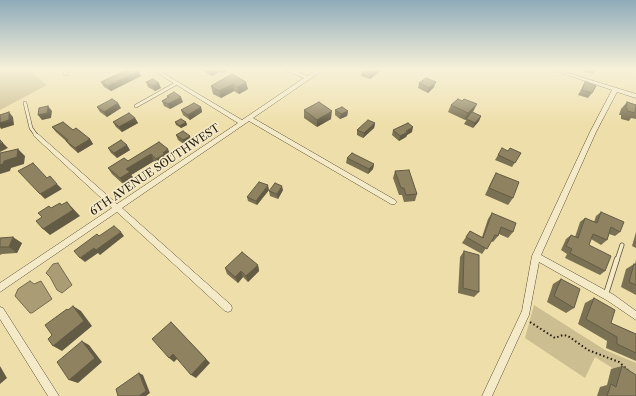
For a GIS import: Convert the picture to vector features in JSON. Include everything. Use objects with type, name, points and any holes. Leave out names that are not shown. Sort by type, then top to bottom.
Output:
[{"type":"street","points":[[184,87],[243,123]]},
{"type":"street","name":"6TH AVENUE SOUTHWEST","points":[[0,288],[293,87]]},
{"type":"street","points":[[608,87],[636,96]]},
{"type":"street","points":[[487,396],[524,318],[536,256],[594,129],[615,90]]},
{"type":"street","points":[[249,118],[393,202]]},
{"type":"street","points":[[36,135],[116,209],[228,308]]},
{"type":"street","points":[[536,256],[605,295],[636,316]]},
{"type":"street","points":[[0,311],[54,396]]},
{"type":"lane","points":[[136,106],[169,87]]},
{"type":"lane","points":[[25,103],[31,128],[36,135]]},
{"type":"lane","points":[[605,295],[622,245]]},
{"type":"path","points":[[524,318],[555,338],[563,335],[568,336],[588,350],[618,362],[630,372]]},
{"type":"shaded area","points":[[0,87],[42,87],[0,110]]},
{"type":"shaded area","points":[[58,263],[72,285],[62,293],[57,290],[46,273],[53,264]]},
{"type":"shaded area","points":[[30,281],[34,284],[41,281],[52,299],[32,313],[30,313],[15,296],[18,289]]},
{"type":"shaded area","points":[[534,305],[605,350],[636,363],[636,383],[595,357],[585,378],[525,338]]},
{"type":"building","points":[[213,87],[226,87],[219,91]]},
{"type":"building","points":[[583,87],[595,87],[592,93],[582,90]]},
{"type":"building","points":[[174,92],[181,97],[168,104],[162,101],[169,97],[167,96]]},
{"type":"building","points":[[112,99],[118,103],[104,112],[97,107]]},
{"type":"building","points":[[458,99],[462,101],[464,99],[477,104],[468,113],[451,105]]},
{"type":"building","points":[[319,102],[332,111],[317,120],[304,110]]},
{"type":"building","points":[[627,102],[636,105],[635,113],[627,111],[625,106],[627,106]]},
{"type":"building","points":[[194,103],[201,107],[188,115],[181,110]]},
{"type":"building","points":[[48,106],[47,113],[38,115],[39,108]]},
{"type":"building","points":[[342,107],[348,111],[341,114],[335,110]]},
{"type":"building","points":[[9,112],[9,120],[0,123],[0,115]]},
{"type":"building","points":[[472,112],[481,116],[475,123],[466,119]]},
{"type":"building","points":[[129,113],[135,118],[119,127],[113,122]]},
{"type":"building","points":[[181,119],[186,122],[180,126],[175,122]]},
{"type":"building","points":[[368,120],[375,123],[364,133],[357,130]]},
{"type":"building","points":[[63,122],[73,130],[76,128],[90,139],[75,148],[52,127]]},
{"type":"building","points":[[408,123],[413,127],[406,131],[408,132],[400,136],[393,130]]},
{"type":"building","points":[[183,131],[190,136],[183,140],[176,135]]},
{"type":"building","points":[[121,140],[127,145],[114,153],[108,148]]},
{"type":"building","points":[[159,142],[168,149],[163,153],[165,154],[156,159],[151,154],[126,169],[130,172],[120,178],[108,168],[124,158],[128,161]]},
{"type":"building","points":[[502,148],[508,151],[510,148],[521,153],[515,163],[498,155]]},
{"type":"building","points":[[18,149],[17,157],[4,161],[3,164],[0,165],[0,153]]},
{"type":"building","points":[[352,153],[374,164],[369,169],[347,158]]},
{"type":"building","points":[[33,163],[47,178],[50,176],[57,184],[40,194],[18,171]]},
{"type":"building","points":[[409,170],[417,194],[406,195],[404,188],[401,188],[395,171]]},
{"type":"building","points":[[496,173],[519,182],[513,198],[489,188]]},
{"type":"building","points":[[259,182],[268,185],[256,201],[247,197]]},
{"type":"building","points":[[275,183],[282,186],[277,194],[269,191]]},
{"type":"building","points":[[67,202],[73,210],[43,229],[36,221],[42,217],[38,213],[49,206],[51,208],[60,203],[61,205]]},
{"type":"building","points":[[601,212],[624,222],[620,232],[611,227],[607,240],[593,234],[589,245],[611,256],[605,271],[570,253],[572,249],[566,246],[571,235],[578,238],[585,218],[597,223]]},
{"type":"building","points":[[492,213],[516,223],[513,232],[501,227],[498,236],[495,235],[487,249],[466,237],[470,231],[483,238]]},
{"type":"building","points":[[114,226],[121,232],[96,250],[94,248],[80,258],[74,251],[97,234],[99,236]]},
{"type":"building","points":[[13,237],[9,247],[0,247],[0,238]]},
{"type":"building","points":[[464,251],[479,255],[479,292],[463,288]]},
{"type":"building","points":[[242,252],[258,265],[246,276],[241,271],[235,277],[225,268]]},
{"type":"building","points":[[634,264],[636,265],[636,285],[629,282]]},
{"type":"building","points":[[561,279],[580,289],[574,308],[554,296]]},
{"type":"building","points":[[594,298],[615,310],[611,323],[636,334],[636,353],[617,344],[617,337],[586,319]]},
{"type":"building","points":[[73,306],[84,321],[53,346],[48,339],[52,335],[45,325]]},
{"type":"building","points":[[171,322],[206,359],[191,375],[173,354],[169,358],[152,339]]},
{"type":"building","points":[[82,341],[95,358],[69,380],[57,362]]},
{"type":"building","points":[[622,366],[636,375],[636,396],[607,396],[611,384],[616,387]]},
{"type":"building","points":[[139,373],[146,391],[139,396],[118,396],[116,389]]}]
